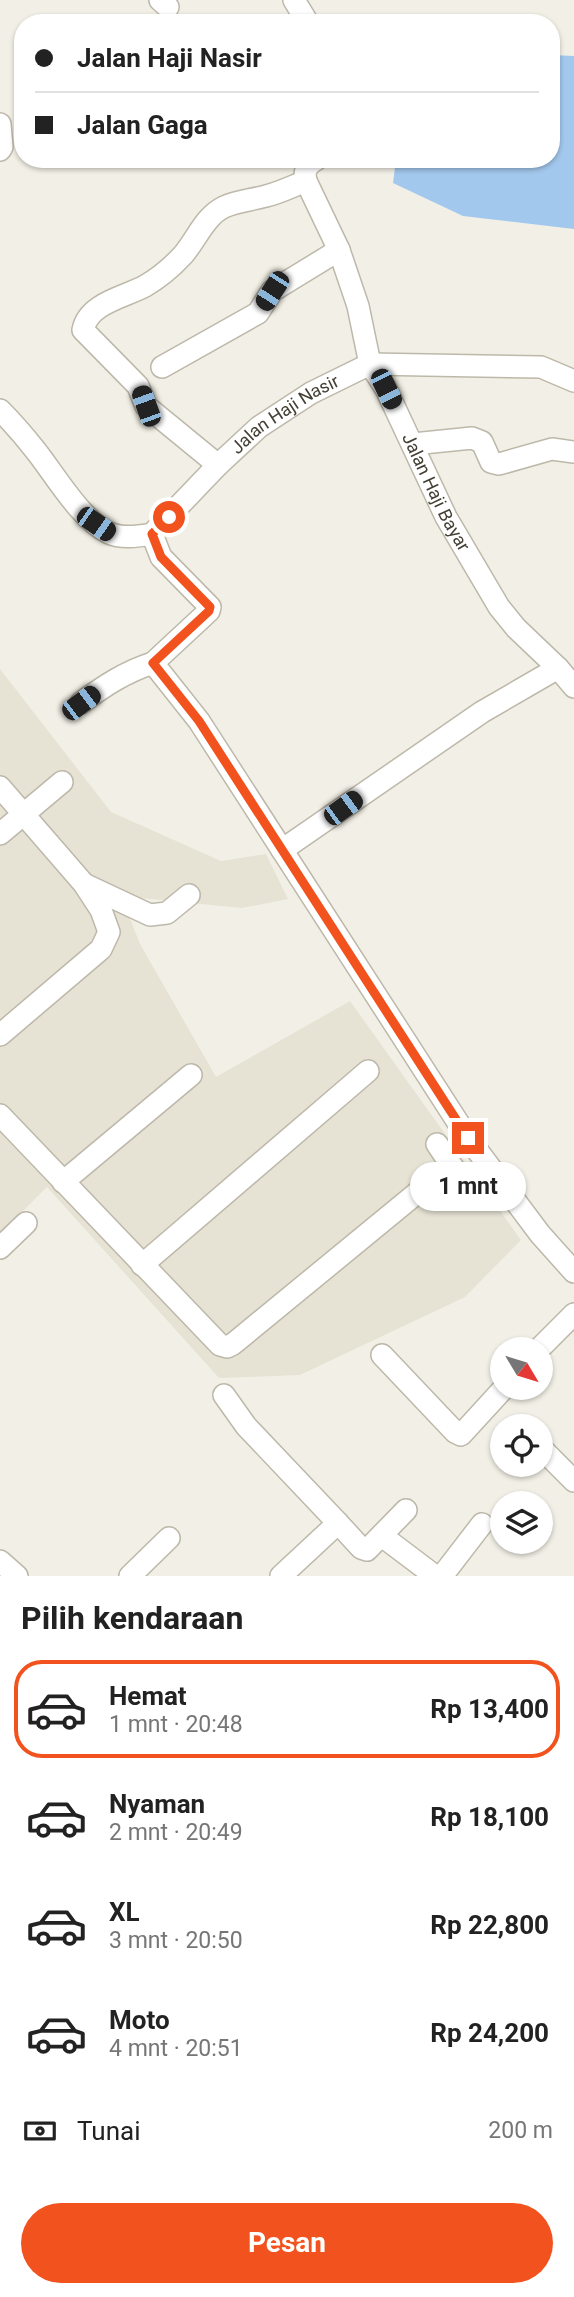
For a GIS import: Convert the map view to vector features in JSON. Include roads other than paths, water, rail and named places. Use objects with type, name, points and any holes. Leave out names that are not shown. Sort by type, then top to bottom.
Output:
[{"type":"street","points":[[0,124],[0,150]]},
{"type":"street","points":[[218,465],[146,406],[138,386],[83,330],[84,324],[89,315],[116,298],[146,285],[171,267],[185,253],[210,218],[224,207],[267,196],[306,181],[304,175],[306,168]]},
{"type":"street","name":"Jalan Haji Bayar","points":[[306,181],[340,250],[358,306],[370,364],[414,444],[446,517],[499,607],[574,687]]},
{"type":"street","points":[[162,367],[258,313],[272,291],[340,250]]},
{"type":"street","name":"Jalan Haji Nasir","points":[[152,534],[218,465],[269,420],[311,393],[370,364],[541,367],[574,381]]},
{"type":"street","points":[[0,410],[36,451],[76,504],[96,524],[110,534],[134,537],[152,534],[161,557],[210,607],[209,611],[153,663],[107,683],[81,703]]},
{"type":"street","points":[[414,444],[472,438],[482,442],[491,461],[499,464],[552,449],[574,452]]},
{"type":"street","points":[[153,663],[199,721],[468,1138],[540,1234],[574,1272]]},
{"type":"street","points":[[282,850],[482,712],[558,668]]},
{"type":"street","points":[[0,834],[62,782]]},
{"type":"street","points":[[0,787],[84,884],[101,910],[109,932],[101,949],[0,1034]]},
{"type":"street","points":[[84,884],[150,915],[167,913],[189,895]]},
{"type":"street","points":[[142,1265],[368,1072]]},
{"type":"street","points":[[63,1182],[191,1074]]},
{"type":"street","points":[[0,1115],[220,1345],[227,1347],[451,1165]]},
{"type":"street","points":[[437,1144],[466,1185]]},
{"type":"street","points":[[0,1248],[26,1223]]},
{"type":"street","points":[[552,1337],[574,1314]]},
{"type":"street","points":[[382,1354],[455,1432],[461,1434],[493,1400]]},
{"type":"street","points":[[224,1395],[246,1426],[361,1548],[367,1550],[406,1510]]},
{"type":"street","points":[[553,1460],[574,1481]]},
{"type":"street","points":[[281,1576],[338,1523]]},
{"type":"street","points":[[442,1576],[482,1524]]},
{"type":"street","points":[[382,1536],[435,1576]]},
{"type":"street","points":[[130,1576],[169,1538]]},
{"type":"street","points":[[0,1560],[17,1576]]},
{"type":"water","points":[[560,55],[574,56],[574,229],[463,216],[393,183],[395,168],[560,168]]}]
